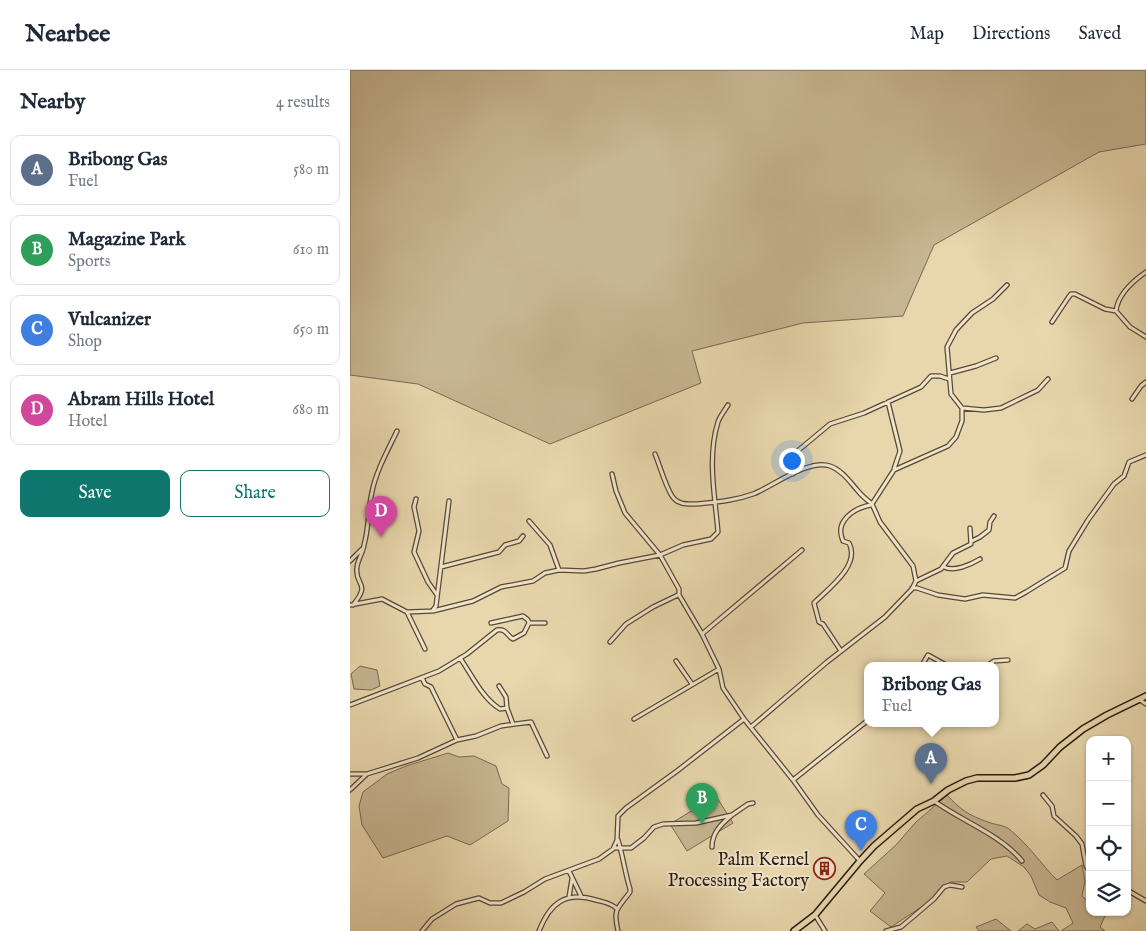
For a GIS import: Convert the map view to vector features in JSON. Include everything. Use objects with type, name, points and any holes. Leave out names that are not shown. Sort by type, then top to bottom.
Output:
[{"type":"main road","points":[[794,931],[815,915],[874,846],[917,809],[966,781],[977,778],[1015,778],[1029,775],[1083,729],[1146,696]]},
{"type":"street","points":[[1116,311],[1117,300],[1130,285],[1146,272]]},
{"type":"street","points":[[894,470],[952,443],[959,432],[962,421],[962,408],[951,394],[947,347],[956,330],[972,313],[993,299],[1008,285]]},
{"type":"street","points":[[1052,322],[1071,294],[1075,294],[1105,309],[1116,311],[1130,327],[1146,338]]},
{"type":"street","points":[[950,373],[996,358]]},
{"type":"street","points":[[793,474],[788,460],[830,424],[864,413],[888,402],[921,386],[931,376],[949,379]]},
{"type":"street","points":[[962,408],[984,410],[1001,408],[1038,390],[1048,379]]},
{"type":"street","points":[[1132,399],[1146,382]]},
{"type":"street","points":[[842,652],[823,624],[818,622],[814,603],[837,582],[850,563],[849,543],[843,541],[840,533],[843,522],[852,511],[872,504],[894,470],[900,451],[888,402]]},
{"type":"street","points":[[351,605],[382,599],[407,612],[433,611],[473,601],[492,590],[533,581],[545,573],[558,570],[584,571],[596,569],[660,555],[683,545],[711,539],[718,532],[716,503],[713,495],[714,446],[719,421],[728,404]]},
{"type":"street","points":[[351,605],[360,596],[361,591],[362,585],[356,570],[363,548],[372,491],[397,431]]},
{"type":"street","points":[[655,454],[673,497],[686,505],[716,503],[754,494],[782,477],[806,468],[821,465],[830,466],[849,480],[858,492],[872,504],[880,522],[913,566],[916,581],[912,589],[885,616],[751,727]]},
{"type":"street","points":[[912,589],[917,588],[938,595],[965,599],[983,595],[1015,598],[1026,592],[1065,568],[1068,551],[1114,484],[1124,476],[1129,462],[1146,455]]},
{"type":"street","points":[[612,474],[616,491],[625,513],[660,555],[679,589],[679,595],[702,634],[719,669],[723,688],[744,719],[793,780],[818,815],[860,861]]},
{"type":"street","points":[[416,499],[414,507],[419,531],[414,552],[437,596]]},
{"type":"street","points":[[433,611],[436,606],[449,501]]},
{"type":"street","points":[[916,581],[944,567],[953,553],[968,546],[972,541],[989,530],[990,522],[994,516]]},
{"type":"street","points":[[529,521],[550,545],[558,570]]},
{"type":"street","points":[[970,528],[972,541]]},
{"type":"street","points":[[441,567],[499,552],[505,545],[519,541],[523,536]]},
{"type":"street","points":[[350,561],[363,548]]},
{"type":"street","points":[[702,634],[802,550]]},
{"type":"street","points":[[944,567],[948,569],[964,567],[980,559]]},
{"type":"street","points":[[610,642],[626,624],[653,607],[679,595]]},
{"type":"street","points":[[436,606],[441,609]]},
{"type":"street","points":[[407,612],[425,649]]},
{"type":"street","points":[[491,623],[523,616],[529,623]]},
{"type":"street","points":[[529,623],[545,623]]},
{"type":"street","points":[[350,705],[438,671],[460,658],[498,630],[505,631],[513,639],[518,637],[524,633],[529,623]]},
{"type":"street","points":[[924,662],[928,655],[941,662]]},
{"type":"street","points":[[460,658],[493,705],[500,709],[507,708]]},
{"type":"street","points":[[992,662],[1008,660]]},
{"type":"street","points":[[676,661],[692,684]]},
{"type":"street","points":[[634,719],[719,669]]},
{"type":"street","points":[[422,678],[431,687],[457,740]]},
{"type":"street","points":[[499,686],[506,697],[507,708],[513,724]]},
{"type":"street","points":[[1139,699],[1146,704]]},
{"type":"street","points":[[618,931],[615,916],[617,909],[630,892],[630,889],[623,865],[623,856],[617,840],[618,816],[744,719]]},
{"type":"street","points":[[350,774],[367,774],[418,758],[457,740],[501,726],[532,722],[547,756]]},
{"type":"street","points":[[793,780],[864,724]]},
{"type":"street","points":[[350,790],[367,774]]},
{"type":"street","points":[[1043,795],[1052,806],[1054,816],[1082,844],[1086,866],[1089,871]]},
{"type":"street","points":[[934,801],[1006,845],[1022,861]]},
{"type":"street","points":[[712,847],[712,840],[720,825],[748,804],[754,804]]},
{"type":"street","points":[[613,848],[631,848],[654,827],[664,824],[696,823],[732,815]]},
{"type":"street","points":[[422,931],[432,919],[456,904],[479,898],[490,903],[501,903],[545,879],[599,859],[613,848],[617,840]]},
{"type":"street","points":[[569,871],[581,896]]},
{"type":"street","points":[[569,897],[572,878]]},
{"type":"street","points":[[886,931],[901,927],[934,899],[944,887],[962,887]]},
{"type":"street","points":[[1131,892],[1146,901]]},
{"type":"street","points":[[539,931],[546,916],[557,902],[569,897],[581,896],[609,904],[617,909]]},
{"type":"street","points":[[815,915],[825,931]]},
{"type":"shaded area","points":[[350,70],[1146,70],[1146,144],[1099,152],[934,245],[903,316],[803,323],[692,351],[701,383],[550,444],[418,384],[350,375]]},
{"type":"shaded area","points":[[360,666],[377,670],[380,686],[371,690],[354,689],[351,674]]},
{"type":"shaded area","points":[[448,753],[459,757],[474,756],[496,766],[502,784],[509,788],[508,821],[470,845],[447,836],[383,858],[362,825],[359,806],[363,792],[387,774]]},
{"type":"shaded area","points":[[947,795],[970,814],[1009,829],[1057,880],[1082,865],[1085,881],[1082,896],[1086,900],[1086,916],[1105,916],[1100,927],[1105,931],[1061,931],[1073,923],[1066,908],[1050,902],[1039,895],[1031,876],[1024,867],[1007,856],[991,859],[967,882],[950,882],[932,900],[891,927],[870,911],[885,893],[864,874],[896,845],[915,823]]},
{"type":"shaded area","points":[[716,796],[733,823],[687,851],[670,824]]},
{"type":"shaded area","points":[[996,919],[1011,931],[979,931],[976,927]]},
{"type":"shaded area","points":[[1052,922],[1059,931],[1018,931],[1027,924],[1035,929]]},
{"type":"place","name":"Abram Hills Hotel","points":[[381,537]]},
{"type":"place","name":"Bribong Gas","points":[[931,784]]},
{"type":"place","name":"Magazine Park","points":[[702,824]]},
{"type":"place","name":"Vulcanizer","points":[[861,851]]},
{"type":"place","name":"Palm Kernel Processing Factory","points":[[825,869]]}]
